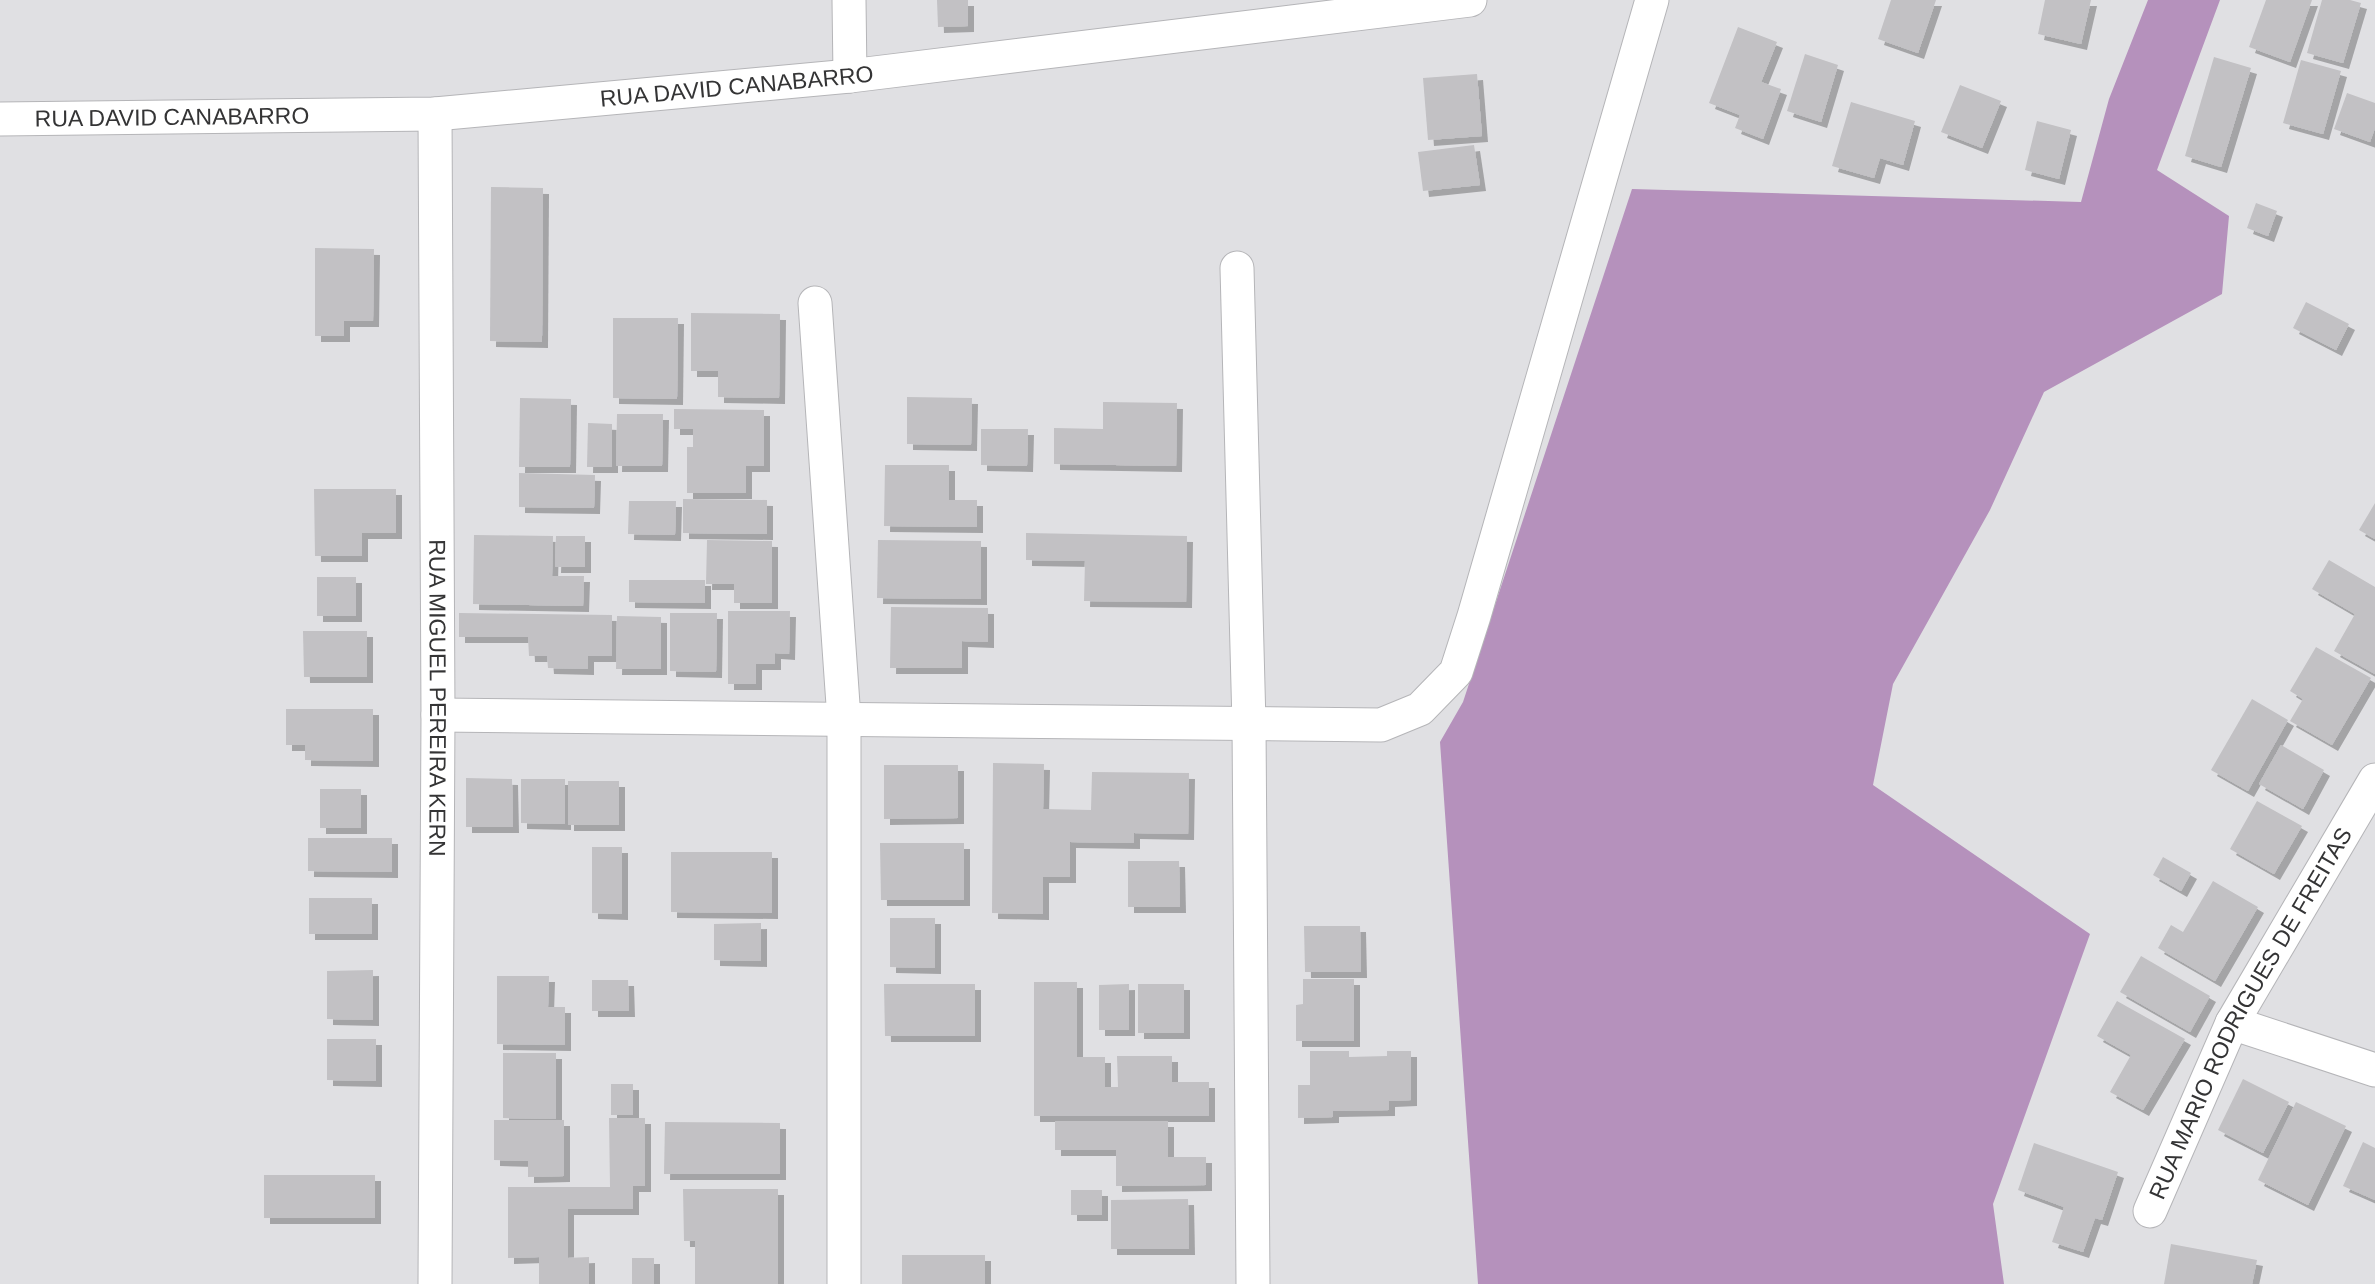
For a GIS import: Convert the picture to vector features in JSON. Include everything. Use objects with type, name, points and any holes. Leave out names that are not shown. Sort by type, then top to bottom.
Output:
[{"type":"street","points":[[849,0],[850,76]]},
{"type":"street","name":"RUA DAVID CANABARRO","points":[[0,119],[435,114],[850,76],[1470,0]]},
{"type":"street","points":[[438,715],[1381,725],[1420,709],[1456,672],[1651,0]]},
{"type":"street","name":"RUA MIGUEL PEREIRA KERN","points":[[435,114],[438,715],[435,1284]]},
{"type":"street","points":[[1237,268],[1249,724],[1253,1284]]},
{"type":"street","points":[[815,303],[845,719],[844,1284]]},
{"type":"street","name":"RUA MARIO RODRIGUES DE FREITAS","points":[[2150,1211],[2232,1023],[2375,780]]},
{"type":"street","points":[[2232,1023],[2375,1070]]},
{"type":"shaded area","points":[[2148,0],[2220,0],[2157,170],[2229,216],[2222,294],[2044,392],[1990,510],[1893,684],[1873,785],[2090,934],[1993,1204],[2004,1284],[1478,1284],[1440,742],[1463,702],[1632,189],[2081,202],[2109,99]]},
{"type":"building","points":[[937,0],[968,0],[968,26],[938,27]]},
{"type":"building","points":[[1891,0],[1936,0],[1918,53],[1878,39]]},
{"type":"building","points":[[2045,0],[2091,0],[2081,44],[2038,34]]},
{"type":"building","points":[[2266,0],[2312,0],[2290,62],[2249,47]]},
{"type":"building","points":[[2322,0],[2350,0],[2361,3],[2343,63],[2307,53]]},
{"type":"building","points":[[1738,27],[1777,42],[1761,82],[1781,89],[1763,139],[1735,128],[1740,115],[1709,103]]},
{"type":"building","points":[[1805,54],[1838,65],[1821,122],[1787,111]]},
{"type":"building","points":[[2214,57],[2251,68],[2221,167],[2185,156]]},
{"type":"building","points":[[2301,60],[2341,71],[2323,134],[2283,123]]},
{"type":"building","points":[[1477,74],[1482,136],[1428,140],[1423,78]]},
{"type":"building","points":[[1960,85],[2001,101],[1982,148],[1941,132]]},
{"type":"building","points":[[2347,93],[2375,103],[2375,128],[2370,142],[2334,129]]},
{"type":"building","points":[[1851,102],[1915,121],[1903,165],[1880,158],[1874,178],[1832,166]]},
{"type":"building","points":[[2037,121],[2071,130],[2059,179],[2025,170]]},
{"type":"building","points":[[1474,145],[1480,185],[1423,191],[1418,152]]},
{"type":"building","points":[[491,187],[543,188],[542,342],[490,341]]},
{"type":"building","points":[[2256,203],[2277,211],[2268,236],[2247,228]]},
{"type":"building","points":[[315,248],[374,249],[373,321],[344,321],[344,336],[315,336]]},
{"type":"building","points":[[2306,302],[2349,324],[2336,350],[2293,328]]},
{"type":"building","points":[[691,313],[780,314],[779,398],[718,397],[718,371],[691,371]]},
{"type":"building","points":[[613,318],[678,318],[677,399],[613,398]]},
{"type":"building","points":[[907,397],[972,398],[971,445],[907,444]]},
{"type":"building","points":[[520,398],[571,399],[570,467],[519,467]]},
{"type":"building","points":[[1103,402],[1177,403],[1176,466],[1054,464],[1054,428],[1103,429]]},
{"type":"building","points":[[674,409],[764,410],[764,466],[746,466],[746,493],[687,493],[687,447],[693,447],[693,429],[674,429]]},
{"type":"building","points":[[617,414],[663,414],[662,466],[616,466]]},
{"type":"building","points":[[588,423],[612,424],[612,467],[587,467]]},
{"type":"building","points":[[981,429],[1028,429],[1027,466],[981,465]]},
{"type":"building","points":[[885,465],[949,465],[949,500],[977,500],[977,527],[884,526]]},
{"type":"building","points":[[519,473],[595,475],[594,508],[519,507]]},
{"type":"building","points":[[314,489],[396,489],[396,533],[362,533],[362,556],[315,556]]},
{"type":"building","points":[[683,499],[767,500],[767,534],[683,533]]},
{"type":"building","points":[[629,501],[676,501],[675,535],[628,534]]},
{"type":"building","points":[[2375,503],[2375,539],[2359,530]]},
{"type":"building","points":[[1026,533],[1187,536],[1186,602],[1084,601],[1085,561],[1026,560]]},
{"type":"building","points":[[474,535],[553,536],[552,576],[584,576],[583,606],[473,604]]},
{"type":"building","points":[[556,536],[585,536],[585,567],[555,567]]},
{"type":"building","points":[[707,540],[772,541],[772,603],[734,603],[734,584],[706,584]]},
{"type":"building","points":[[878,540],[981,541],[981,599],[877,598]]},
{"type":"building","points":[[2329,560],[2375,587],[2375,674],[2334,651],[2355,614],[2312,589]]},
{"type":"building","points":[[317,577],[356,577],[356,616],[317,616]]},
{"type":"building","points":[[629,580],[705,580],[705,603],[629,602]]},
{"type":"building","points":[[891,607],[988,608],[988,642],[962,641],[962,668],[890,668]]},
{"type":"building","points":[[728,611],[790,611],[789,654],[775,653],[775,664],[756,664],[756,684],[728,684]]},
{"type":"building","points":[[459,613],[612,615],[612,656],[588,656],[588,669],[548,668],[547,656],[529,656],[528,637],[459,637]]},
{"type":"building","points":[[670,613],[717,613],[716,672],[670,671]]},
{"type":"building","points":[[617,616],[661,617],[661,669],[616,669]]},
{"type":"building","points":[[303,631],[367,631],[367,677],[304,677]]},
{"type":"building","points":[[2316,647],[2371,678],[2332,745],[2290,721],[2303,699],[2290,691]]},
{"type":"building","points":[[2252,699],[2288,720],[2248,791],[2211,770]]},
{"type":"building","points":[[286,709],[373,709],[373,761],[305,760],[305,745],[286,745]]},
{"type":"building","points":[[2281,745],[2324,770],[2303,809],[2259,784]]},
{"type":"building","points":[[993,763],[1044,764],[1043,809],[1091,810],[1092,772],[1189,773],[1188,834],[1134,833],[1134,843],[1070,842],[1070,877],[1043,877],[1043,914],[992,913]]},
{"type":"building","points":[[884,765],[958,765],[958,818],[884,819]]},
{"type":"building","points":[[466,778],[512,779],[513,827],[466,827]]},
{"type":"building","points":[[521,779],[565,779],[565,824],[521,823]]},
{"type":"building","points":[[568,781],[619,781],[619,825],[568,825]]},
{"type":"building","points":[[320,789],[361,789],[361,828],[320,828]]},
{"type":"building","points":[[2257,801],[2302,826],[2274,874],[2230,849]]},
{"type":"building","points":[[308,838],[392,838],[392,872],[308,871]]},
{"type":"building","points":[[880,843],[964,843],[964,900],[881,900]]},
{"type":"building","points":[[592,847],[622,847],[622,914],[592,913]]},
{"type":"building","points":[[671,852],[772,852],[772,913],[671,912]]},
{"type":"building","points":[[2163,857],[2191,873],[2181,891],[2153,875]]},
{"type":"building","points":[[1128,861],[1179,861],[1180,907],[1128,907]]},
{"type":"building","points":[[2213,881],[2258,907],[2215,981],[2158,948],[2171,925],[2183,932]]},
{"type":"building","points":[[309,898],[372,898],[372,934],[309,934]]},
{"type":"building","points":[[890,918],[935,918],[935,968],[890,967]]},
{"type":"building","points":[[761,923],[761,961],[714,960],[714,924]]},
{"type":"building","points":[[1304,926],[1360,926],[1361,972],[1305,972]]},
{"type":"building","points":[[2141,956],[2210,996],[2190,1032],[2120,992]]},
{"type":"building","points":[[373,970],[373,1020],[327,1019],[327,971]]},
{"type":"building","points":[[497,976],[549,976],[548,1007],[565,1007],[565,1045],[497,1044]]},
{"type":"building","points":[[1303,979],[1354,979],[1354,1041],[1296,1041],[1296,1005],[1303,1004]]},
{"type":"building","points":[[592,980],[628,980],[629,1011],[592,1011]]},
{"type":"building","points":[[1034,982],[1077,982],[1077,1057],[1105,1057],[1105,1087],[1118,1087],[1117,1056],[1172,1056],[1172,1082],[1209,1082],[1209,1116],[1034,1116]]},
{"type":"building","points":[[884,984],[975,984],[975,1036],[885,1036]]},
{"type":"building","points":[[1129,984],[1129,1030],[1099,1030],[1099,985]]},
{"type":"building","points":[[1138,984],[1184,984],[1184,1033],[1138,1033]]},
{"type":"building","points":[[2117,1001],[2185,1039],[2143,1110],[2110,1092],[2131,1055],[2097,1036]]},
{"type":"building","points":[[327,1039],[376,1039],[376,1081],[327,1080]]},
{"type":"building","points":[[1310,1051],[1349,1051],[1349,1057],[1387,1056],[1387,1051],[1411,1051],[1411,1100],[1389,1101],[1389,1110],[1333,1111],[1333,1117],[1298,1118],[1298,1085],[1310,1085]]},
{"type":"building","points":[[503,1053],[556,1053],[556,1119],[503,1118]]},
{"type":"building","points":[[2243,1079],[2289,1102],[2263,1153],[2218,1130]]},
{"type":"building","points":[[611,1084],[633,1084],[633,1115],[611,1115]]},
{"type":"building","points":[[2296,1102],[2346,1126],[2308,1205],[2258,1180]]},
{"type":"building","points":[[609,1118],[645,1118],[645,1186],[633,1186],[633,1209],[568,1209],[568,1258],[589,1257],[589,1284],[539,1284],[539,1257],[508,1258],[508,1187],[610,1187]]},
{"type":"building","points":[[494,1120],[564,1120],[564,1176],[528,1177],[528,1161],[494,1160]]},
{"type":"building","points":[[1055,1121],[1168,1121],[1168,1157],[1206,1157],[1206,1185],[1116,1186],[1116,1150],[1055,1150]]},
{"type":"building","points":[[665,1122],[780,1123],[780,1174],[664,1174]]},
{"type":"building","points":[[2363,1142],[2375,1148],[2375,1200],[2343,1186]]},
{"type":"building","points":[[2034,1143],[2118,1172],[2102,1220],[2095,1218],[2083,1252],[2052,1242],[2064,1207],[2018,1190]]},
{"type":"building","points":[[264,1175],[375,1175],[375,1218],[264,1218]]},
{"type":"building","points":[[683,1189],[778,1189],[778,1284],[695,1284],[695,1241],[684,1241]]},
{"type":"building","points":[[1071,1190],[1102,1190],[1102,1215],[1071,1215]]},
{"type":"building","points":[[1188,1199],[1189,1249],[1111,1249],[1111,1200]]},
{"type":"building","points":[[2171,1244],[2257,1260],[2252,1284],[2164,1284]]},
{"type":"building","points":[[902,1255],[985,1255],[985,1284],[902,1284]]},
{"type":"building","points":[[632,1258],[654,1258],[654,1284],[632,1284]]}]
